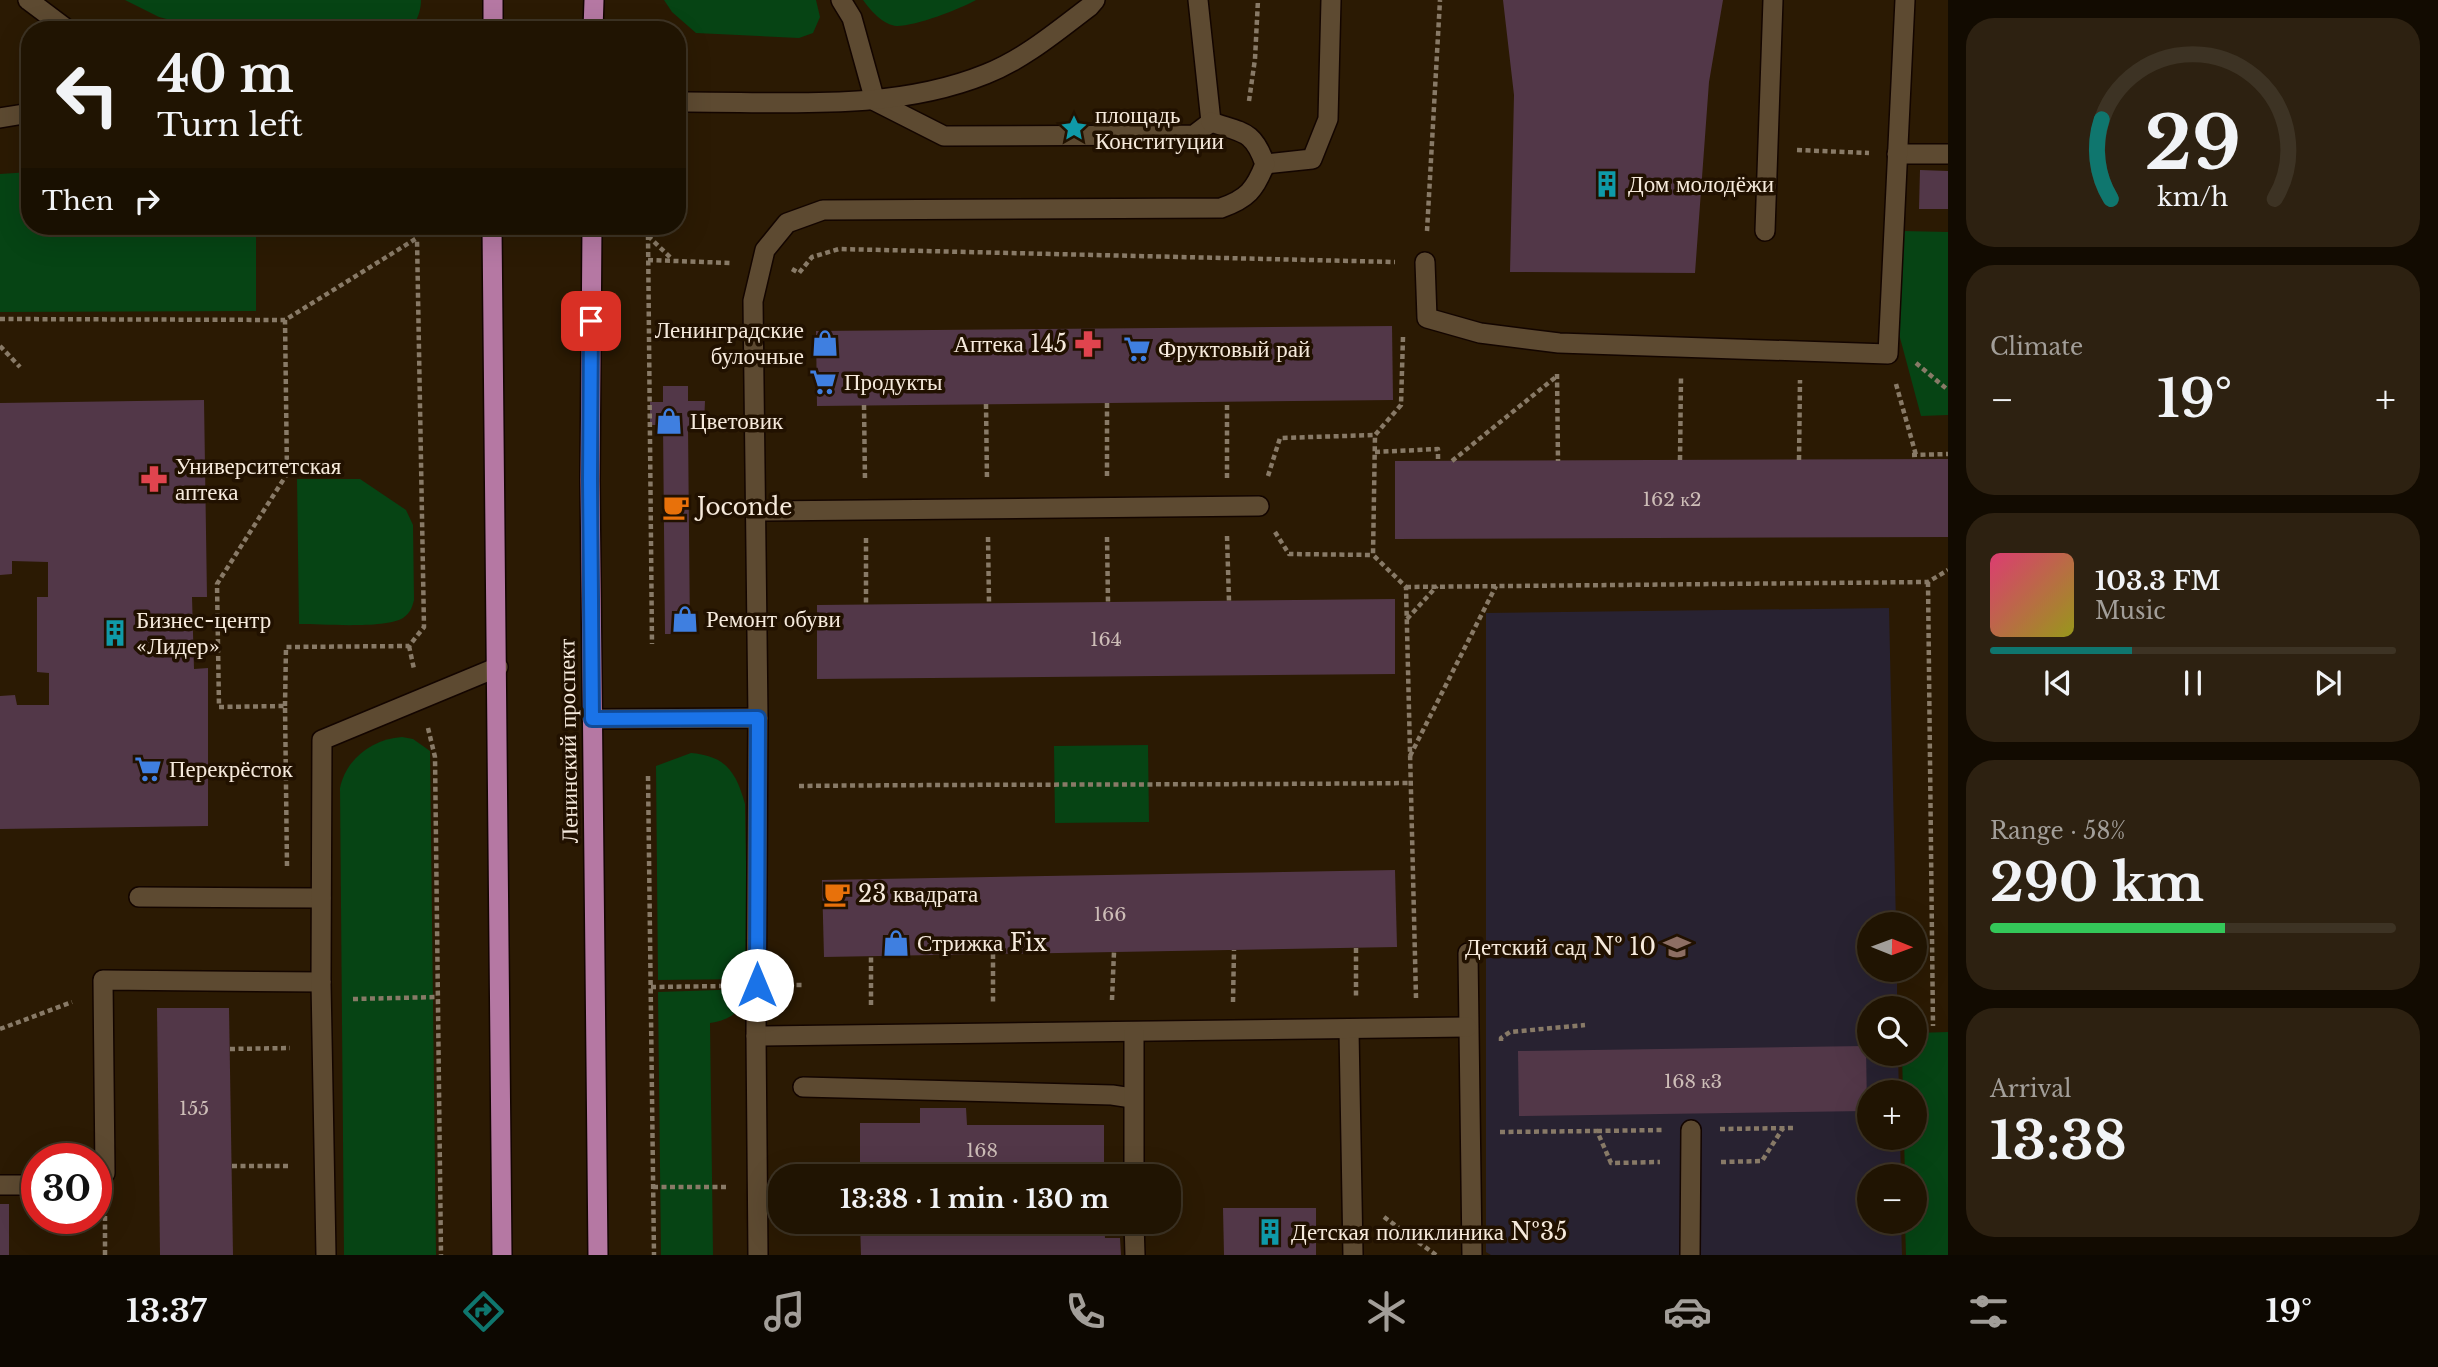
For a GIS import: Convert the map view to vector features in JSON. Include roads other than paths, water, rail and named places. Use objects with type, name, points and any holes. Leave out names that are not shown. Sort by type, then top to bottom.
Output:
[{"type":"main road","points":[[493,0],[493,21]]},
{"type":"main road","points":[[593,21],[594,0]]},
{"type":"main road","points":[[492,235],[502,1255]]},
{"type":"main road","name":"Ленинский проспект","points":[[592,235],[590,480],[598,1255]]},
{"type":"street","points":[[28,0],[56,21]]},
{"type":"street","points":[[841,0],[852,18],[874,101],[944,136],[1194,135],[1211,122]]},
{"type":"street","points":[[686,102],[874,101],[918,94],[986,74],[1034,49],[1089,8],[1095,0]]},
{"type":"street","points":[[1198,0],[1211,122]]},
{"type":"street","points":[[1265,164],[1312,159],[1328,119],[1331,0]]},
{"type":"street","points":[[1765,231],[1773,0]]},
{"type":"street","points":[[1426,262],[1427,318],[1480,332],[1559,343],[1888,354],[1905,0]]},
{"type":"street","points":[[0,118],[21,114]]},
{"type":"street","points":[[758,1255],[758,718],[753,301],[765,250],[787,223],[823,210],[1221,208],[1240,201],[1257,185],[1265,164],[1258,144],[1245,134],[1211,122]]},
{"type":"street","points":[[1897,153],[1948,154]]},
{"type":"street","points":[[756,511],[1259,506]]},
{"type":"street","points":[[326,1255],[321,982],[322,740],[498,667]]},
{"type":"street","points":[[592,719],[758,718]]},
{"type":"street","points":[[139,897],[321,898]]},
{"type":"street","points":[[1468,953],[1472,1255]]},
{"type":"street","points":[[101,1143],[103,980],[321,982]]},
{"type":"street","points":[[756,1036],[1468,1027]]},
{"type":"street","points":[[1353,1030],[1353,1255]]},
{"type":"street","points":[[1133,1164],[1134,1032]]},
{"type":"street","points":[[803,1087],[1132,1098]]},
{"type":"street","points":[[1690,1255],[1691,1130]]},
{"type":"street","points":[[0,1185],[21,1185]]},
{"type":"street","points":[[1135,1234],[1135,1255]]},
{"type":"place","name":"площадь Конституции","points":[[1074,128]]},
{"type":"place","name":"Дом молодёжи","points":[[1607,184]]},
{"type":"place","name":"Ленинградские булочные","points":[[825,343]]},
{"type":"place","name":"Аптека 145","points":[[1088,344]]},
{"type":"place","name":"Фруктовый рай","points":[[1137,349]]},
{"type":"place","name":"Продукты","points":[[823,382]]},
{"type":"place","name":"Цветовик","points":[[669,421]]},
{"type":"place","name":"Университетская аптека","points":[[154,479]]},
{"type":"place","name":"Joconde","points":[[676,507]]},
{"type":"place","name":"Ремонт обуви","points":[[685,619]]},
{"type":"place","name":"Бизнес-центр «Лидер»","points":[[115,633]]},
{"type":"place","name":"Перекрёсток","points":[[148,769]]},
{"type":"place","name":"23 квадрата","points":[[837,894]]},
{"type":"place","name":"Стрижка Fix","points":[[896,943]]},
{"type":"place","name":"Детский сад № 10","points":[[1677,947]]},
{"type":"place","name":"Детская поликлиника №35","points":[[1270,1232]]}]
